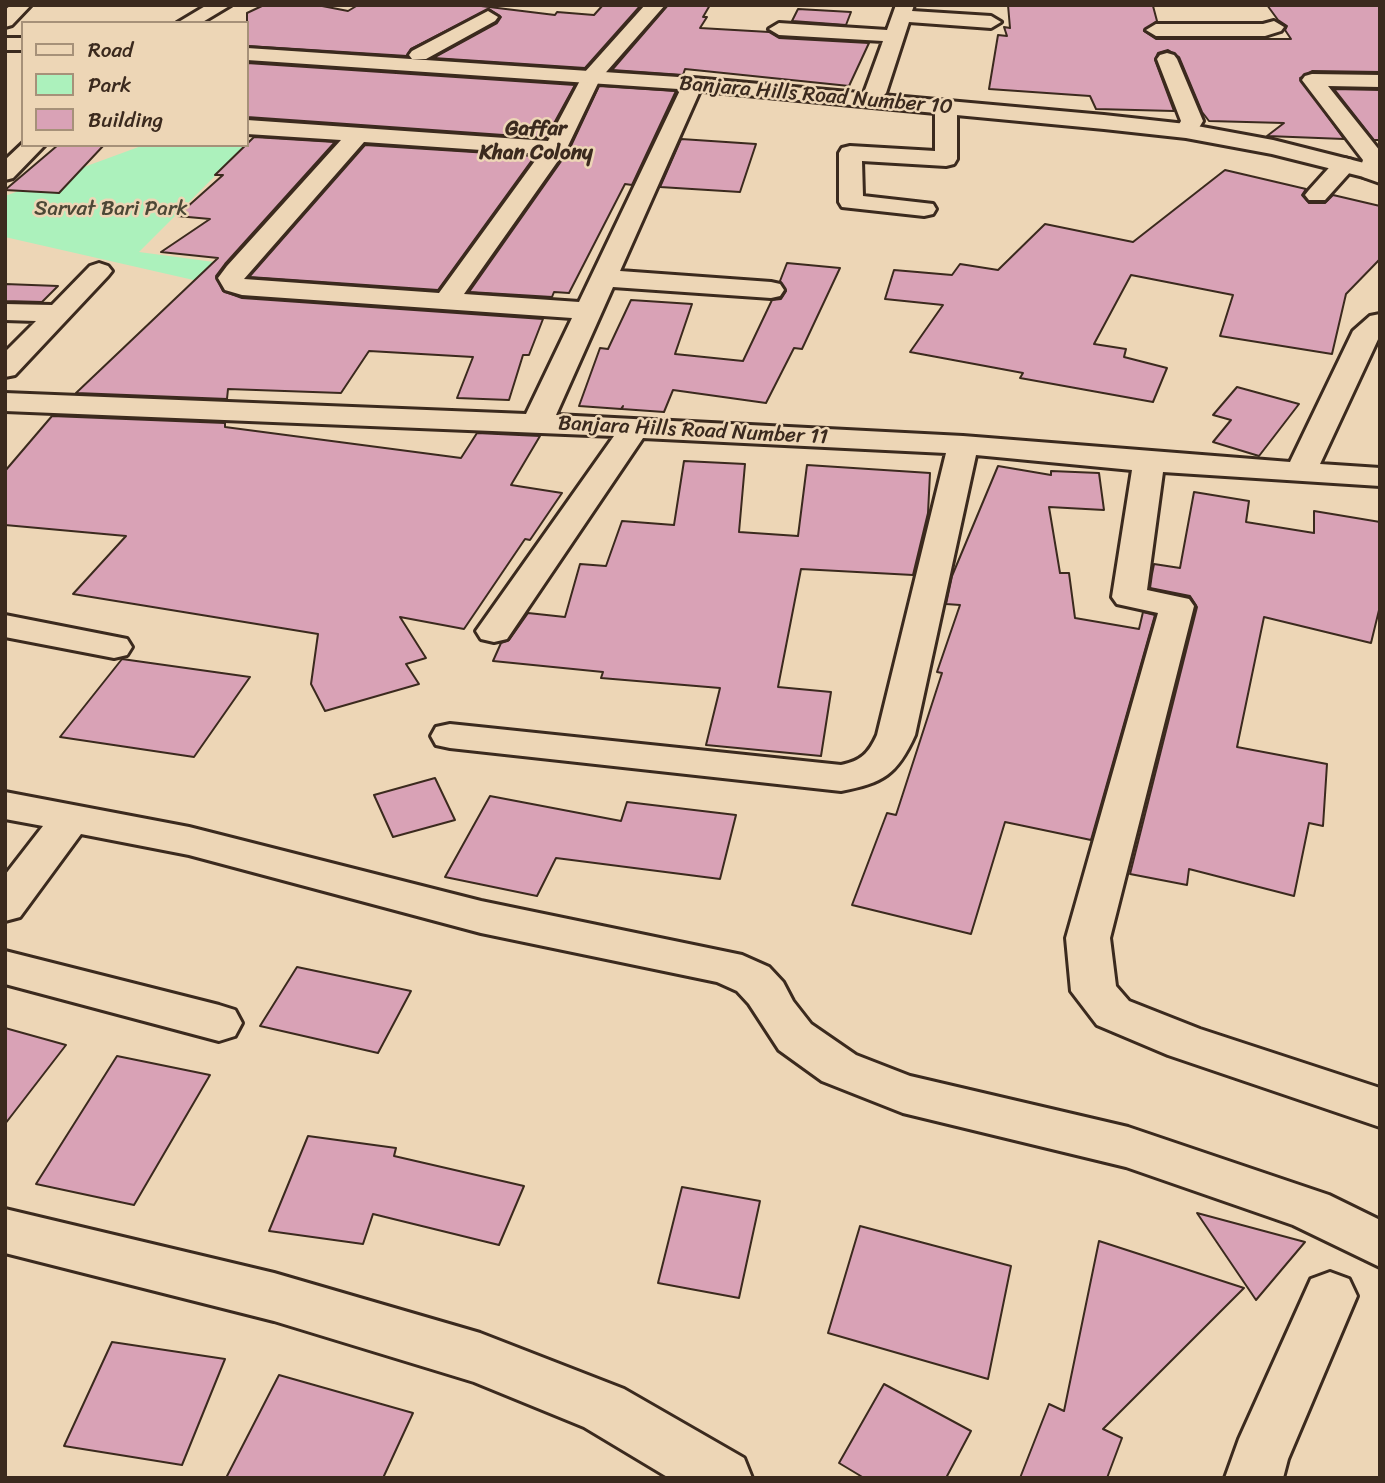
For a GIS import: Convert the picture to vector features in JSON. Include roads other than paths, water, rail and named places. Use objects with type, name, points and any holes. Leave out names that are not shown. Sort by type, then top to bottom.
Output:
[{"type":"street","points":[[5,21],[22,5]]},
{"type":"street","points":[[190,21],[222,5]]},
{"type":"street","points":[[447,300],[556,148],[594,74],[656,5]]},
{"type":"street","points":[[875,93],[904,10],[989,16]]},
{"type":"street","points":[[419,55],[488,18]]},
{"type":"street","points":[[1156,30],[1265,30],[1275,26]]},
{"type":"street","points":[[779,29],[896,36]]},
{"type":"street","name":"Banjara Hills Road Number 10","points":[[248,45],[419,55],[693,84],[1189,126],[1344,165],[1377,169]]},
{"type":"street","name":"Banjara Hills Road Number 10","points":[[248,54],[875,93],[1284,138],[1377,169]]},
{"type":"street","points":[[1167,59],[1189,126]]},
{"type":"street","points":[[1377,169],[1312,80],[1380,80]]},
{"type":"street","points":[[537,423],[693,84]]},
{"type":"street","points":[[924,209],[851,202],[850,153],[946,159],[946,107]]},
{"type":"street","points":[[248,127],[556,148]]},
{"type":"street","points":[[360,133],[236,271],[231,278],[234,284],[242,287],[588,311]]},
{"type":"street","points":[[5,150],[31,148]]},
{"type":"street","points":[[5,173],[31,148]]},
{"type":"street","points":[[1317,195],[1344,165]]},
{"type":"street","points":[[5,369],[99,271]]},
{"type":"street","points":[[603,278],[771,290]]},
{"type":"street","points":[[5,312],[57,313]]},
{"type":"street","points":[[1301,471],[1367,331],[1380,322]]},
{"type":"street","name":"Banjara Hills Road Number 11","points":[[5,402],[537,423],[963,445],[1149,462],[1380,477]]},
{"type":"street","points":[[494,631],[634,429]]},
{"type":"street","points":[[450,736],[841,778],[872,772],[886,757],[896,735],[963,445]]},
{"type":"street","points":[[1149,462],[1129,597],[1177,606],[1087,938],[1094,991],[1113,1013],[1184,1042],[1380,1108]]},
{"type":"street","points":[[5,626],[114,647]]},
{"type":"street","points":[[5,806],[189,841],[481,917],[726,967],[753,979],[768,994],[776,1012],[795,1037],[839,1068],[903,1094],[1128,1147],[1311,1210],[1380,1245]]},
{"type":"street","points":[[5,906],[71,818]]},
{"type":"street","points":[[5,967],[219,1023]]},
{"type":"street","points":[[5,1231],[274,1297],[480,1358],[604,1408],[723,1478]]},
{"type":"street","points":[[1254,1478],[1259,1459],[1330,1296]]},
{"type":"district","name":"Gaffar Khan Colony","points":[[536,142]]},
{"type":"park label","name":"Sarvat Bari Park","points":[[111,210]]}]
